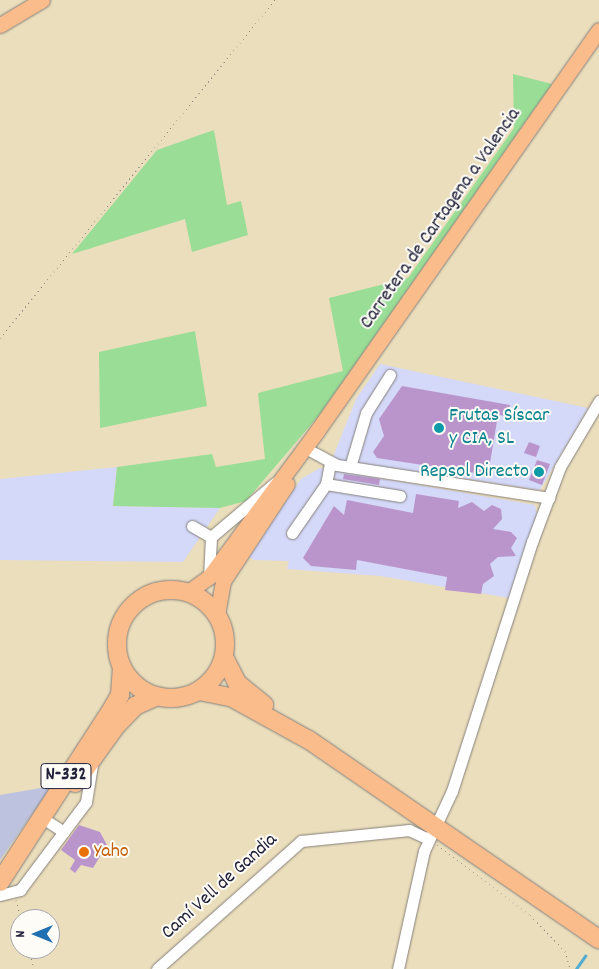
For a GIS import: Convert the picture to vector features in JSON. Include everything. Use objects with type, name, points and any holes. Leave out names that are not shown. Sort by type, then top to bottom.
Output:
[{"type":"highway","points":[[224,657],[214,677],[199,691],[182,698],[155,696],[132,683],[122,668],[116,639],[127,612],[150,594],[169,590],[188,592],[217,615],[224,635],[224,657],[231,676],[246,692],[432,832],[599,939]]},
{"type":"highway","name":"N-332","points":[[0,883],[120,695],[122,668]]},
{"type":"highway","points":[[199,691],[230,696],[309,740]]},
{"type":"highway","name":"N-332","points":[[0,883],[135,706],[155,696]]},
{"type":"main road","points":[[0,26],[42,0]]},
{"type":"main road","name":"Carretera de Cartagena a Valencia","points":[[188,592],[209,577],[278,480],[317,431],[599,30]]},
{"type":"main road","name":"Carretera de Cartagena a Valencia","points":[[217,615],[223,580],[309,450],[317,431]]},
{"type":"street","points":[[350,467],[366,413],[390,375]]},
{"type":"street","points":[[398,969],[409,909],[432,832],[452,791],[549,498],[560,467],[599,401]]},
{"type":"street","points":[[309,450],[330,463],[350,467],[549,498]]},
{"type":"street","points":[[292,533],[326,484],[330,463]]},
{"type":"street","points":[[209,577],[211,537],[278,480]]},
{"type":"street","points":[[326,484],[400,496]]},
{"type":"street","points":[[192,526],[211,537]]},
{"type":"street","points":[[0,895],[15,894],[64,832],[90,794],[93,759]]},
{"type":"street","points":[[48,820],[64,832]]},
{"type":"street","name":"Camí Vell de Gandia","points":[[157,969],[301,841],[410,830],[432,832]]},
{"type":"path","points":[[0,338],[275,0]]},
{"type":"path","points":[[432,832],[530,915],[565,951],[570,969]]},
{"type":"path","points":[[15,894],[19,909]]},
{"type":"shaded area","points":[[380,364],[588,408],[540,490],[336,460],[333,457],[356,399]]},
{"type":"shaded area","points":[[117,467],[113,506],[220,508],[183,562],[0,560],[0,479]]},
{"type":"shaded area","points":[[320,468],[535,505],[537,514],[509,598],[380,576],[287,569],[289,561],[254,560],[249,557],[301,479]]},
{"type":"shaded area","points":[[52,786],[0,860],[0,795]]},
{"type":"green space","points":[[513,74],[552,84],[320,414],[246,501],[220,508],[113,506],[117,467],[212,454],[216,467],[265,459],[258,393],[343,371],[329,298],[408,278],[514,128]]},
{"type":"green space","points":[[214,130],[227,205],[241,201],[248,235],[192,252],[185,219],[72,254],[157,150]]},
{"type":"green space","points":[[195,331],[207,406],[100,428],[99,352]]},
{"type":"building","name":"Frutas Síscar y CIA, SL","points":[[402,386],[510,405],[508,416],[498,415],[488,475],[377,458],[373,452],[384,436],[379,419]]},
{"type":"building","points":[[529,442],[540,446],[536,457],[524,453]]},
{"type":"building","name":"Repsol Directo","points":[[537,460],[550,464],[542,485],[529,480]]},
{"type":"building","points":[[344,474],[380,479],[379,485],[343,479]]},
{"type":"building","points":[[416,494],[459,501],[458,508],[472,502],[484,511],[492,505],[501,509],[502,519],[493,529],[511,532],[517,538],[511,548],[516,556],[498,557],[490,564],[494,576],[483,584],[481,594],[445,590],[447,577],[357,560],[356,570],[311,566],[303,558],[334,506],[344,515],[347,500],[413,513]]},
{"type":"building","points":[[79,825],[100,832],[107,845],[93,868],[81,865],[75,873],[70,869],[75,860],[61,850]]},
{"type":"waterway","points":[[576,969],[585,956]]},
{"type":"place","name":"Frutas Síscar y CIA, SL","points":[[439,428]]},
{"type":"place","name":"Repsol Directo","points":[[539,472]]},
{"type":"place","name":"Yaho","points":[[84,852]]}]
